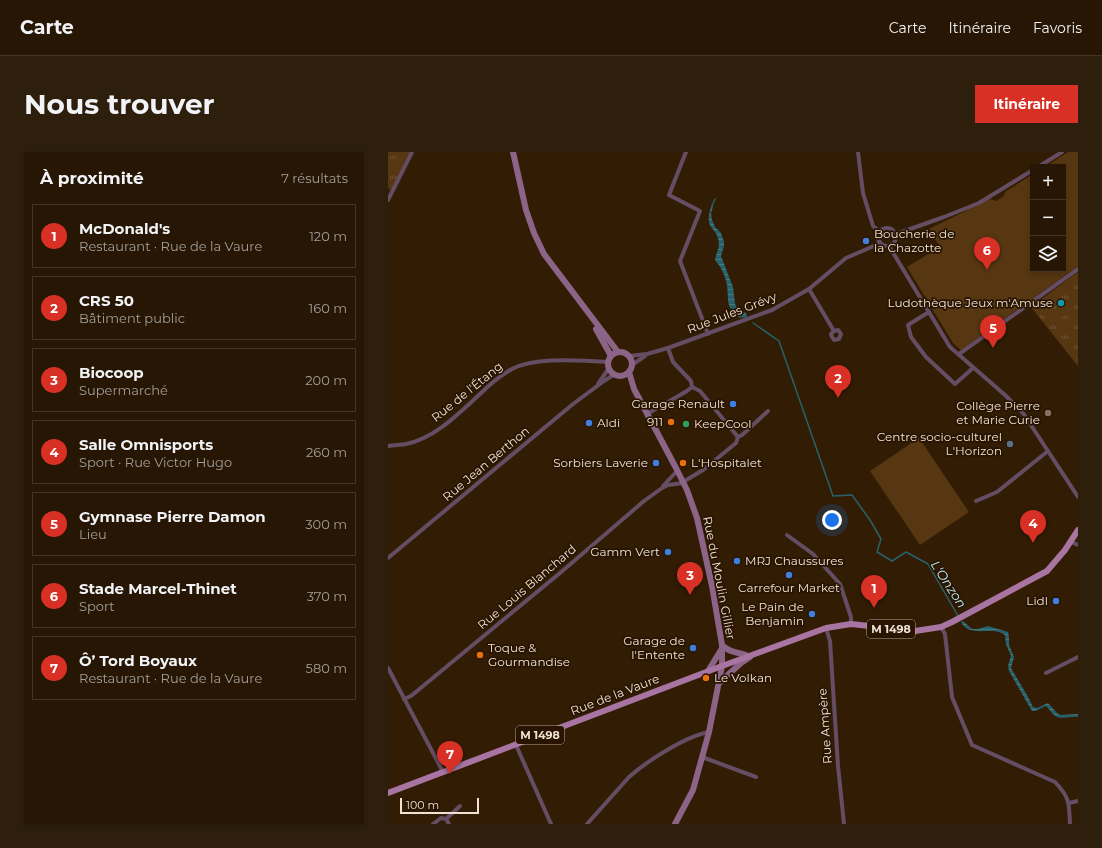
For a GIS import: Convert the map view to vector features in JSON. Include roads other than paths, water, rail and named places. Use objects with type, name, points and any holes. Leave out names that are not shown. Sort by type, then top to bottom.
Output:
[{"type":"main road","points":[[513,152],[526,210],[534,233],[544,254],[618,352],[626,353],[630,356],[632,365],[629,372],[634,389]]},
{"type":"main road","points":[[583,307],[615,374],[623,375],[629,372]]},
{"type":"main road","points":[[610,362],[618,352]]},
{"type":"main road","points":[[623,375],[634,389]]},
{"type":"main road","name":"Rue du Moulin Gillier","points":[[634,389],[678,471],[697,518],[704,547],[722,647],[722,666],[709,732],[693,790],[675,824]]},
{"type":"main road","name":"M 1498","points":[[708,671],[826,628],[851,624],[915,631],[941,627],[963,617],[1047,571],[1060,558],[1078,530]]},
{"type":"main road","points":[[708,671],[722,647],[730,651],[751,655]]},
{"type":"main road","points":[[719,683],[751,655]]},
{"type":"main road","name":"Rue de la Vaure","points":[[388,793],[708,671]]},
{"type":"street","points":[[388,200],[412,152]]},
{"type":"street","points":[[686,152],[669,195],[700,211],[680,261],[708,334]]},
{"type":"street","points":[[858,152],[862,193],[873,226],[880,232]]},
{"type":"street","points":[[1043,164],[1062,152]]},
{"type":"street","points":[[896,234],[973,206],[1030,172]]},
{"type":"street","points":[[889,246],[896,240],[896,234],[891,229],[885,228],[878,235],[880,242],[889,246],[950,347],[1016,405],[1023,413],[1078,497]]},
{"type":"street","name":"Rue Jules Grévy","points":[[647,354],[708,334],[772,310],[809,289],[846,258],[880,242]]},
{"type":"street","points":[[959,354],[1078,270]]},
{"type":"street","points":[[809,289],[834,331]]},
{"type":"street","points":[[929,312],[908,325],[911,337],[926,358],[955,384],[973,368]]},
{"type":"street","points":[[668,348],[673,362],[691,381],[692,387]]},
{"type":"street","points":[[630,356],[647,354]]},
{"type":"street","points":[[632,365],[647,354]]},
{"type":"street","name":"Rue de l'Étang","points":[[388,446],[406,444],[430,434],[449,422],[491,383],[513,369],[528,363],[555,361],[610,362]]},
{"type":"street","points":[[597,386],[610,362]]},
{"type":"street","name":"Rue Jean Berthon","points":[[388,558],[573,404],[615,374]]},
{"type":"street","points":[[647,414],[692,387]]},
{"type":"street","points":[[692,387],[700,390],[738,437]]},
{"type":"street","points":[[683,482],[702,470],[736,443],[738,437],[768,411]]},
{"type":"street","points":[[976,501],[997,492],[1048,451]]},
{"type":"street","name":"Rue Louis Blanchard","points":[[662,488],[678,471]]},
{"type":"street","name":"Rue Louis Blanchard","points":[[404,699],[411,696],[639,505],[662,488],[668,485],[683,482]]},
{"type":"street","points":[[787,535],[813,554],[840,584],[851,617],[851,624]]},
{"type":"street","points":[[1071,542],[1078,545]]},
{"type":"street","points":[[941,627],[945,634],[952,697],[972,745],[1055,782],[1066,793],[1069,803],[1070,824]]},
{"type":"street","name":"Rue Ampère","points":[[826,628],[830,641],[838,766],[844,824]]},
{"type":"street","points":[[1046,673],[1078,657]]},
{"type":"street","points":[[388,668],[441,768],[442,773]]},
{"type":"street","points":[[587,824],[636,770],[696,735],[709,732]]},
{"type":"street","points":[[516,744],[551,824]]},
{"type":"street","points":[[702,757],[756,777]]},
{"type":"street","points":[[1069,803],[1078,801]]},
{"type":"street","points":[[433,824],[441,818],[446,819],[460,806]]},
{"type":"street","points":[[446,819],[449,824]]},
{"type":"water","points":[[712,204],[712,220],[715,227],[721,233],[724,242],[721,256],[733,287],[735,304],[738,309],[746,313],[747,317],[740,318],[730,307],[725,278],[721,268],[715,260],[719,244],[718,238],[711,227],[709,219]]},
{"type":"water","points":[[963,621],[972,629],[988,626],[1008,632],[1009,645],[1014,657],[1011,668],[1033,707],[1037,708],[1048,703],[1060,715],[1078,714],[1078,717],[1064,718],[1055,716],[1046,706],[1032,711],[1009,671],[1008,666],[1011,656],[1006,644],[1005,635],[994,631],[970,630],[961,622]]},
{"type":"waterway","name":"L'Onzon","points":[[712,206],[715,199]]},
{"type":"waterway","name":"L'Onzon","points":[[753,323],[779,341],[833,496],[852,495],[870,520],[881,539],[877,552],[892,561],[906,552],[928,564],[958,616]]},
{"type":"place","name":"Boucherie de la Chazotte","points":[[866,241]]},
{"type":"place","name":"Stade Marcel-Thinet","points":[[987,270]]},
{"type":"place","name":"Ludothèque Jeux m'Amuse","points":[[1061,303]]},
{"type":"place","name":"Gymnase Pierre Damon","points":[[993,348]]},
{"type":"place","name":"CRS 50","points":[[838,398]]},
{"type":"place","name":"Garage Renault","points":[[733,404]]},
{"type":"place","name":"Collège Pierre et Marie Curie","points":[[1048,413]]},
{"type":"place","name":"911","points":[[671,422]]},
{"type":"place","name":"Aldi","points":[[589,423]]},
{"type":"place","name":"KeepCool","points":[[686,424]]},
{"type":"place","name":"Centre socio-culturel L'Horizon","points":[[1010,444]]},
{"type":"place","name":"Sorbiers Laverie","points":[[656,463]]},
{"type":"place","name":"L'Hospitalet","points":[[683,463]]},
{"type":"place","name":"Salle Omnisports","points":[[1033,543]]},
{"type":"place","name":"Gamm Vert","points":[[668,552]]},
{"type":"place","name":"MRJ Chaussures","points":[[737,561]]},
{"type":"place","name":"Carrefour Market","points":[[789,575]]},
{"type":"place","name":"Biocoop","points":[[690,595]]},
{"type":"place","name":"Lidl","points":[[1056,601]]},
{"type":"place","name":"McDonald's","points":[[874,608]]},
{"type":"place","name":"Le Pain de Benjamin","points":[[812,614]]},
{"type":"place","name":"Garage de l'Entente","points":[[693,648]]},
{"type":"place","name":"Toque & Gourmandise","points":[[480,655]]},
{"type":"place","name":"Le Volkan","points":[[706,678]]},
{"type":"place","name":"Ô’ Tord Boyaux","points":[[450,774]]}]
